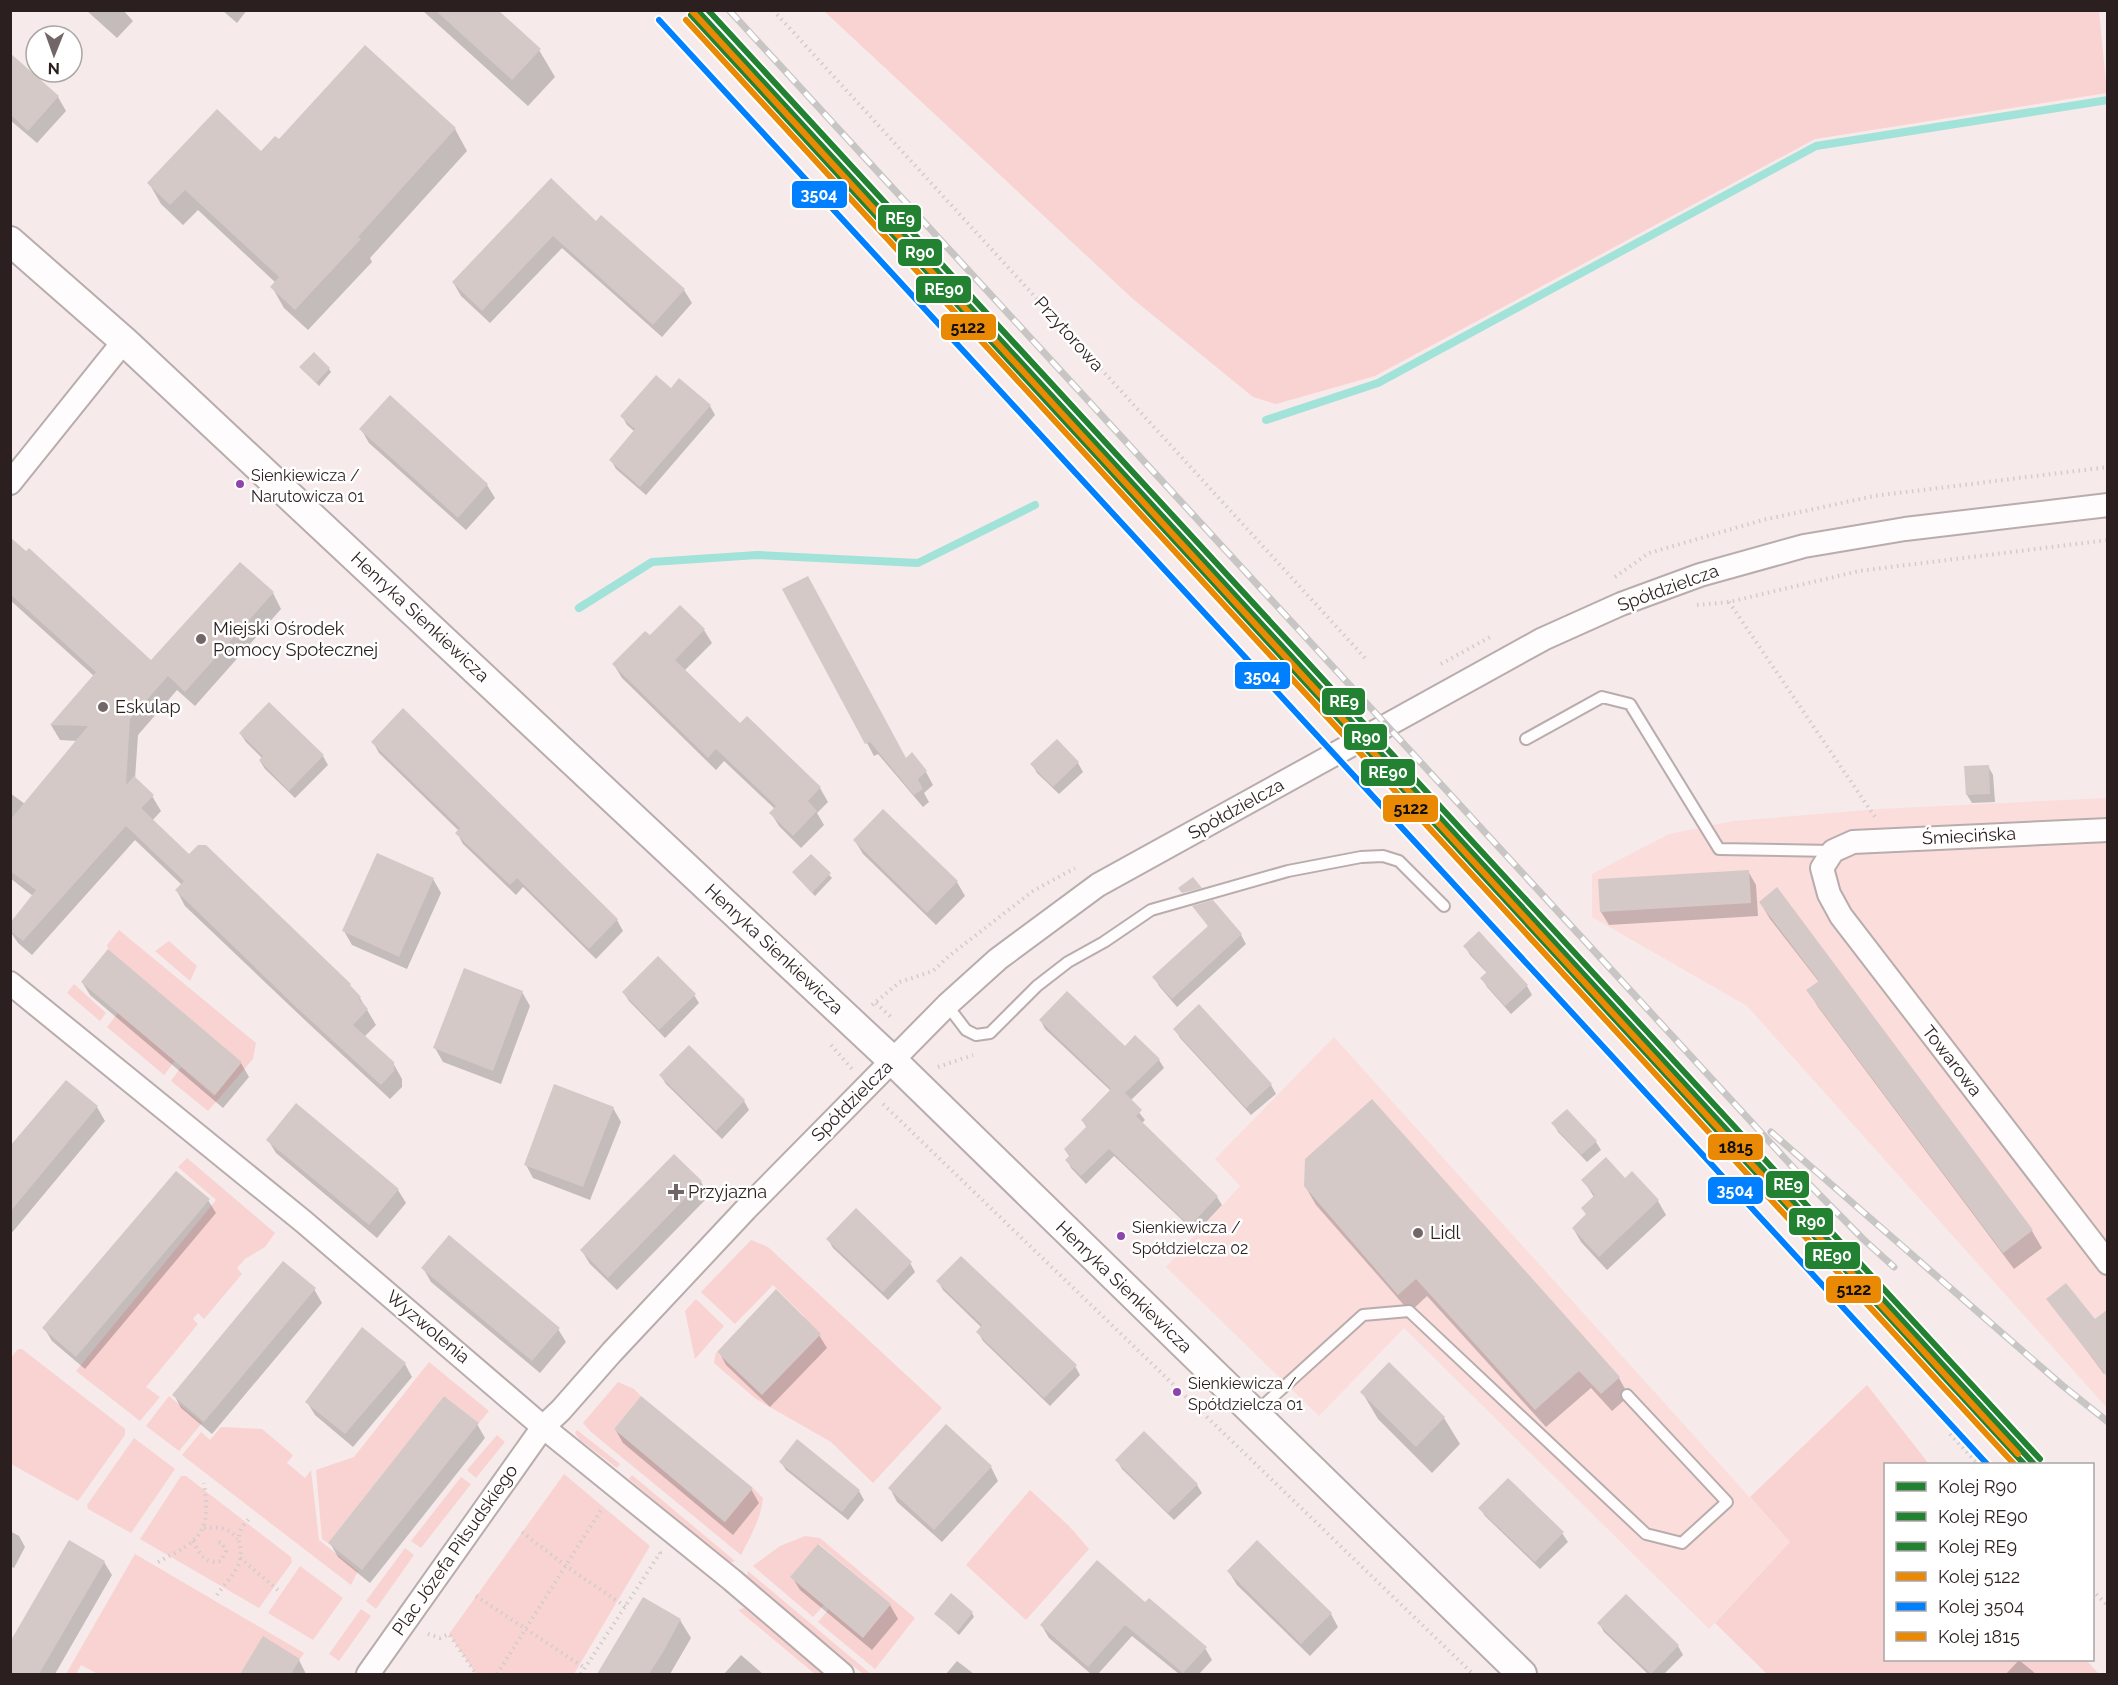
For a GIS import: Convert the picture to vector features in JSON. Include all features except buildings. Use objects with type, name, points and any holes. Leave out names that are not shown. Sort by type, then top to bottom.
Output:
[{"type":"street","name":"Henryka Sienkiewicza","points":[[10,241],[124,341],[892,1060],[1522,1674]]},
{"type":"street","points":[[10,483],[124,341]]},
{"type":"street","name":"Spółdzielcza","points":[[543,1426],[561,1410],[746,1209],[946,1005],[998,959],[1098,885],[1543,639],[1621,604],[1700,575],[1804,546],[1905,529],[2108,505]]},
{"type":"street","name":"Śmiecińska","points":[[1833,851],[1853,842],[2108,830]]},
{"type":"street","name":"Towarowa","points":[[1833,851],[1822,868],[1829,894],[1841,916],[2108,1263]]},
{"type":"street","name":"Wyzwolenia","points":[[10,983],[304,1222],[543,1426],[732,1580],[842,1674]]},
{"type":"street","name":"Plac Józefa Piłsudskiego","points":[[368,1674],[543,1426]]},
{"type":"lane","points":[[1526,740],[1602,697],[1630,704],[1719,849],[1833,851]]},
{"type":"lane","points":[[946,1005],[966,1030],[976,1035],[990,1033],[1036,986],[1068,962],[1104,942],[1151,910],[1288,871],[1361,857],[1383,856],[1399,861],[1444,906]]},
{"type":"lane","points":[[1255,1414],[1363,1315],[1409,1311],[1646,1534],[1682,1543],[1727,1502],[1627,1395]]},
{"type":"path","name":"Przytorowa","points":[[773,10],[1365,658]]},
{"type":"path","points":[[1693,606],[1729,602],[1859,571],[2108,540]]},
{"type":"path","points":[[1729,602],[1878,822],[1887,841]]},
{"type":"path","points":[[832,1046],[900,982],[933,971],[949,956]]},
{"type":"path","points":[[823,1038],[866,1086],[1473,1674]]},
{"type":"path","points":[[968,1056],[976,1054]]},
{"type":"path","points":[[1950,1434],[1977,1463]]},
{"type":"path","points":[[158,1562],[186,1547],[203,1528],[206,1522],[207,1502],[204,1482]]},
{"type":"path","points":[[497,1674],[603,1506],[612,1513]]},
{"type":"path","points":[[217,1595],[239,1563],[238,1540],[241,1527],[250,1518]]},
{"type":"path","points":[[203,1528],[214,1527],[227,1530],[238,1540]]},
{"type":"path","points":[[522,1532],[566,1566],[626,1607]]},
{"type":"path","points":[[193,1541],[199,1554],[207,1561],[214,1563],[220,1561],[226,1551],[222,1543],[215,1544]]},
{"type":"path","points":[[582,1674],[660,1553],[652,1546]]},
{"type":"path","points":[[239,1557],[278,1590]]},
{"type":"path","points":[[2094,1592],[2108,1606]]},
{"type":"path","points":[[476,1596],[585,1668]]},
{"type":"path","points":[[421,1629],[425,1633],[440,1638],[449,1634],[476,1674]]},
{"type":"shaded area","points":[[824,11],[2099,11],[2107,93],[1815,139],[1375,376],[1276,404],[1253,397],[1133,299]]},
{"type":"shaded area","points":[[2107,798],[2107,1408],[1747,1006],[1592,917],[1592,874],[1669,834],[1733,821],[1879,809]]},
{"type":"shaded area","points":[[119,930],[256,1043],[253,1059],[208,1111],[171,1081],[181,1067],[214,1096],[242,1062],[108,949],[107,945]]},
{"type":"shaded area","points":[[169,941],[197,966],[190,981],[155,951]]},
{"type":"shaded area","points":[[74,984],[106,1013],[100,1021],[67,993]]},
{"type":"shaded area","points":[[118,1013],[175,1061],[164,1075],[107,1027]]},
{"type":"shaded area","points":[[1334,1037],[1790,1542],[1709,1629],[1404,1328],[1319,1416],[1166,1267],[1240,1186],[1215,1159]]},
{"type":"shaded area","points":[[187,1158],[275,1233],[265,1247],[245,1259],[237,1268],[242,1274],[204,1319],[198,1313],[193,1319],[198,1324],[146,1387],[160,1397],[140,1421],[76,1371],[216,1200],[178,1167]]},
{"type":"shaded area","points":[[751,1240],[768,1247],[942,1408],[873,1483],[831,1442],[756,1399],[714,1363],[716,1352],[762,1395],[804,1316],[773,1285],[735,1324],[701,1292]]},
{"type":"shaded area","points":[[696,1299],[724,1326],[695,1359],[685,1311]]},
{"type":"shaded area","points":[[18,1349],[22,1349],[125,1429],[125,1435],[78,1501],[11,1464],[11,1358]]},
{"type":"shaded area","points":[[429,1362],[489,1411],[479,1423],[444,1396],[328,1543],[322,1539],[316,1470],[354,1457]]},
{"type":"shaded area","points":[[618,1382],[634,1389],[641,1396],[614,1429],[724,1522],[753,1488],[763,1498],[758,1521],[741,1555],[583,1423]]},
{"type":"shaded area","points":[[1867,1385],[1928,1463],[1884,1463],[1884,1661],[2087,1661],[2099,1674],[1767,1674],[1715,1623],[1790,1542],[1750,1497]]},
{"type":"shaded area","points":[[169,1396],[202,1423],[179,1451],[146,1426]]},
{"type":"shaded area","points":[[221,1427],[262,1429],[293,1455],[287,1463],[305,1478],[311,1470],[319,1540],[358,1571],[351,1585],[182,1455],[201,1432],[210,1440]]},
{"type":"shaded area","points":[[577,1430],[620,1464],[617,1468],[580,1440],[575,1433]]},
{"type":"shaded area","points":[[497,1435],[505,1442],[476,1478],[467,1470]]},
{"type":"shaded area","points":[[134,1438],[175,1469],[131,1533],[88,1509],[87,1505]]},
{"type":"shaded area","points":[[564,1474],[650,1546],[574,1674],[476,1674],[449,1634]]},
{"type":"shaded area","points":[[632,1475],[735,1561],[729,1563],[629,1479]]},
{"type":"shaded area","points":[[181,1476],[186,1476],[291,1557],[292,1562],[259,1608],[140,1539]]},
{"type":"shaded area","points":[[461,1477],[471,1484],[421,1548],[411,1541]]},
{"type":"shaded area","points":[[1030,1490],[1069,1526],[1089,1549],[1026,1620],[966,1565]]},
{"type":"shaded area","points":[[805,1536],[820,1538],[915,1618],[875,1669],[818,1622],[829,1609],[863,1637],[891,1604],[819,1544],[791,1577],[824,1605],[813,1617],[753,1566],[780,1546]]},
{"type":"shaded area","points":[[405,1548],[414,1555],[376,1609],[366,1601]]},
{"type":"shaded area","points":[[135,1554],[304,1653],[300,1659],[263,1637],[240,1674],[98,1674],[81,1665],[76,1674],[66,1674]]},
{"type":"shaded area","points":[[300,1566],[343,1598],[313,1640],[268,1613]]},
{"type":"shaded area","points":[[748,1571],[871,1674],[863,1674],[747,1578]]},
{"type":"shaded area","points":[[744,1608],[823,1674],[815,1674],[738,1610]]},
{"type":"shaded area","points":[[361,1609],[371,1616],[339,1661],[329,1654]]},
{"type":"waterway","points":[[1266,420],[1378,383],[1816,146],[2108,100]]},
{"type":"waterway","points":[[579,608],[652,562],[757,555],[918,563],[1035,505]]},
{"type":"railway","points":[[729,10],[1801,1176],[1894,1267]]},
{"type":"railway","points":[[1771,1132],[2063,1386],[2108,1422]]},
{"type":"rail line","name":"1815","points":[[691,10],[2018,1454]]},
{"type":"rail line","name":"R90","points":[[697,10],[2033,1463]]},
{"type":"rail line","name":"RE9","points":[[708,10],[2040,1459]]},
{"type":"rail line","name":"RE90","points":[[691,15],[2023,1463]]},
{"type":"rail line","name":"3504","points":[[659,20],[1986,1463]]},
{"type":"rail line","name":"5122","points":[[686,20],[2013,1463]]},
{"type":"place","name":"Sienkiewicza / Narutowicza 01","points":[[240,484]]},
{"type":"place","name":"Miejski Ośrodek Pomocy Społecznej","points":[[201,639]]},
{"type":"place","name":"Eskulap","points":[[103,707]]},
{"type":"place","name":"Przyjazna","points":[[676,1192]]},
{"type":"place","name":"Lidl","points":[[1418,1233]]},
{"type":"place","name":"Sienkiewicza / Spółdzielcza 02","points":[[1121,1236]]},
{"type":"place","name":"Sienkiewicza / Spółdzielcza 01","points":[[1177,1392]]}]
